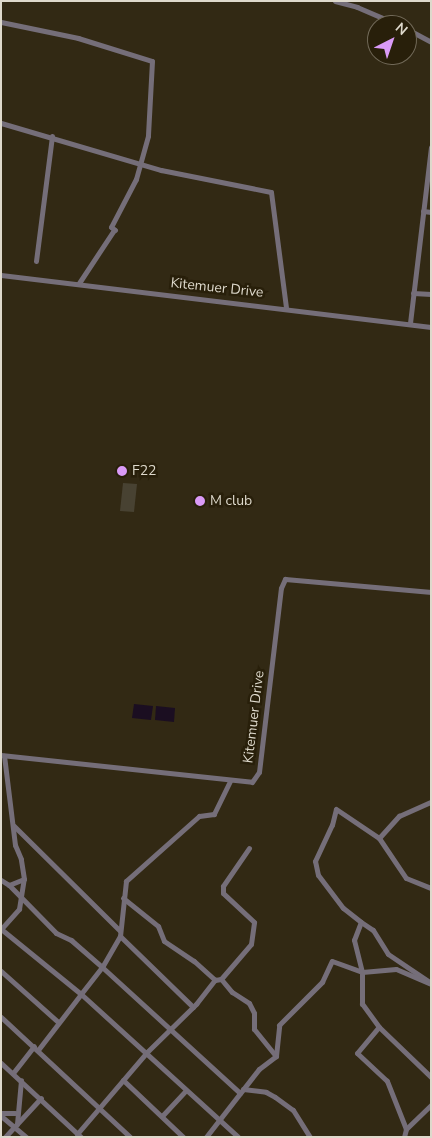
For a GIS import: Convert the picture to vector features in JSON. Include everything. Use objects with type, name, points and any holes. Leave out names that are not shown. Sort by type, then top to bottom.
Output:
[{"type":"street","points":[[335,1],[376,15]]},
{"type":"street","points":[[1,22],[78,38],[152,61],[148,136],[141,164],[114,221],[114,230],[79,283]]},
{"type":"street","points":[[417,34],[431,42]]},
{"type":"street","points":[[1,123],[52,136],[141,164],[271,192],[286,307]]},
{"type":"street","points":[[36,260],[52,136]]},
{"type":"street","points":[[410,323],[431,147]]},
{"type":"street","points":[[423,211],[431,212]]},
{"type":"street","name":"Kitemuer Drive","points":[[1,274],[286,307],[431,327]]},
{"type":"street","points":[[413,293],[431,294]]},
{"type":"street","name":"Kitemuer Drive","points":[[2,755],[252,782],[259,772],[281,588],[285,579],[431,592]]},
{"type":"street","points":[[2,755],[24,879],[19,909],[1,929],[81,994],[147,1052],[238,1137]]},
{"type":"street","points":[[13,1073],[58,1022],[102,967],[120,933],[126,881],[199,816],[214,814],[230,781]]},
{"type":"street","points":[[379,838],[399,816],[431,802]]},
{"type":"street","points":[[431,888],[406,878],[379,838],[336,809],[332,825],[315,861],[318,875],[343,908],[373,930],[388,954],[431,983]]},
{"type":"street","points":[[14,826],[192,1008]]},
{"type":"street","points":[[1,1063],[79,1135],[100,1107],[147,1052],[168,1029],[192,1008],[254,937],[251,932],[254,922],[223,893],[224,886],[249,848]]},
{"type":"street","points":[[9,885],[24,879]]},
{"type":"street","points":[[1,880],[9,885],[56,933],[70,940],[102,967],[168,1029],[241,1091],[275,1097],[293,1110],[310,1137]]},
{"type":"street","points":[[123,898],[158,926],[164,941],[194,961],[232,992],[249,1003],[254,1013],[254,1029],[262,1042],[276,1056]]},
{"type":"street","points":[[361,922],[354,940],[362,972],[362,1004],[379,1027],[431,1077]]},
{"type":"street","points":[[206,1137],[241,1091],[276,1056],[279,1025],[322,982],[332,962],[362,972],[396,969],[431,983]]},
{"type":"street","points":[[1,971],[58,1022]]},
{"type":"street","points":[[1,1017],[100,1107],[130,1137]]},
{"type":"street","points":[[379,1027],[356,1053],[387,1081],[406,1129]]},
{"type":"street","points":[[15,1125],[20,1080]]},
{"type":"street","points":[[123,1080],[182,1137]]},
{"type":"street","points":[[162,1116],[186,1090]]},
{"type":"street","points":[[5,1137],[40,1098]]},
{"type":"street","points":[[404,1137],[406,1129],[431,1105]]},
{"type":"street","points":[[1,1114],[15,1113]]},
{"type":"street","points":[[1,1114],[26,1137]]},
{"type":"shaded area","points":[[123,483],[137,484],[134,512],[120,511]]},
{"type":"shaded area","points":[[134,704],[153,706],[151,720],[132,718]]},
{"type":"shaded area","points":[[156,706],[175,708],[174,722],[155,720]]},
{"type":"place","name":"F22","points":[[122,471]]},
{"type":"place","name":"M club","points":[[200,501]]}]
